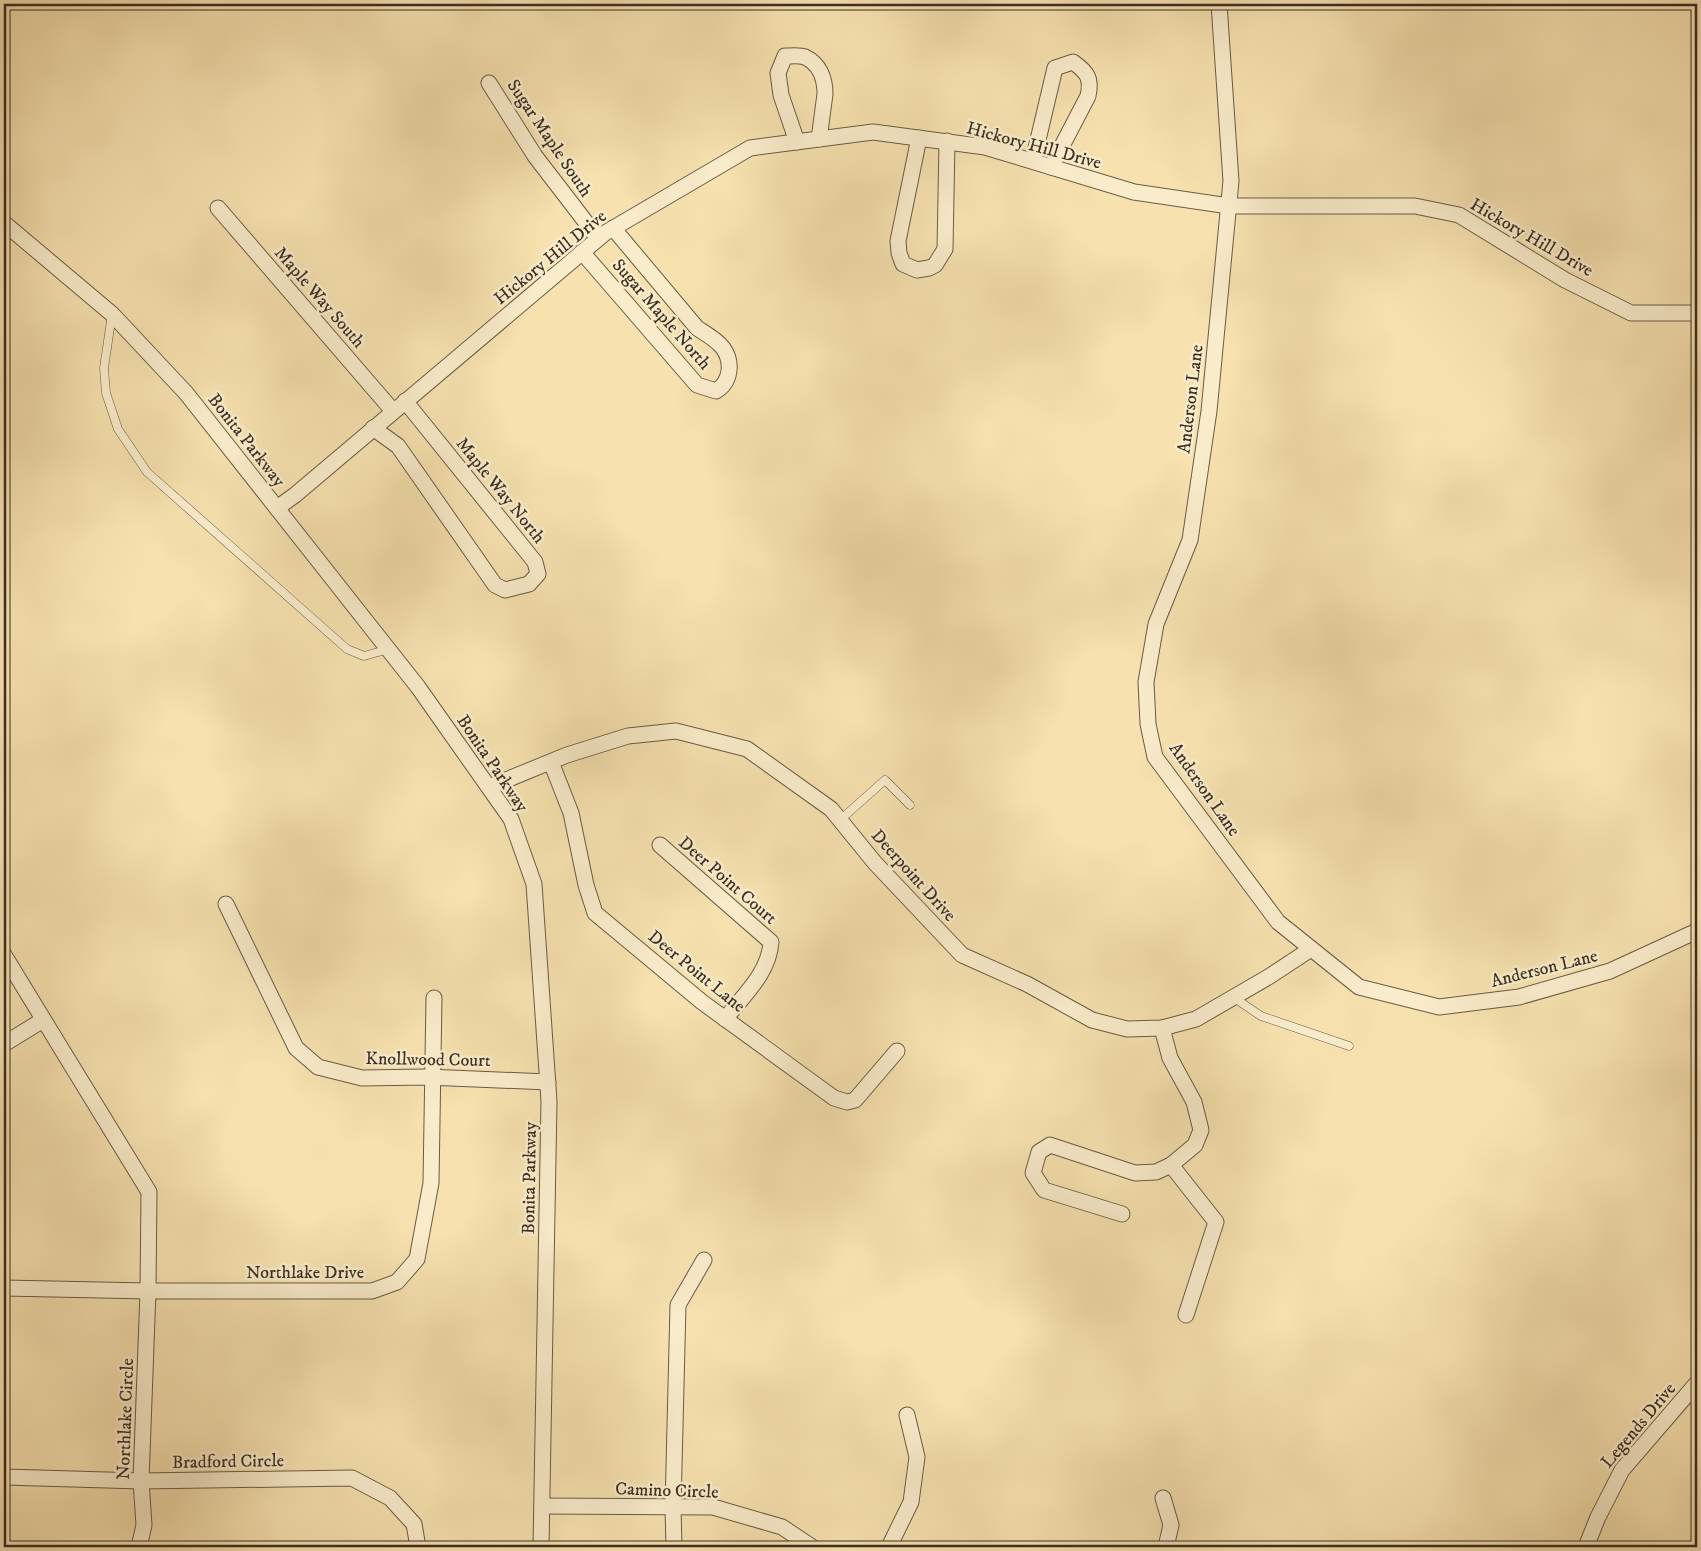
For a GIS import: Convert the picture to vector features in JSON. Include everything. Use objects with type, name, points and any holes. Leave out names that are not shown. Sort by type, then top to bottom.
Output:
[{"type":"street","name":"Anderson Lane","points":[[1219,4],[1231,181],[1229,206],[1209,411],[1190,540],[1156,624],[1146,682],[1148,724],[1155,757],[1278,922],[1358,987],[1439,1007],[1519,997],[1610,971],[1697,931]]},
{"type":"street","points":[[797,142],[781,95],[778,73],[785,56],[805,56],[820,69],[825,86],[825,94],[819,139]]},
{"type":"street","points":[[1033,162],[1055,68],[1073,62],[1086,72],[1090,86],[1088,96],[1050,167]]},
{"type":"street","name":"Sugar Maple South","points":[[489,83],[535,156],[598,238]]},
{"type":"street","name":"Hickory Hill Drive","points":[[277,508],[295,495],[598,238],[750,148],[873,132],[985,147],[1134,192],[1229,206],[1415,206],[1459,215],[1565,280],[1631,313],[1697,313]]},
{"type":"street","points":[[919,138],[898,241],[899,253],[903,264],[917,270],[935,265],[945,249],[947,141]]},
{"type":"street","name":"Maple Way South","points":[[218,208],[393,411]]},
{"type":"street","name":"Bonita Parkway","points":[[4,223],[112,314],[186,393],[418,687],[511,819],[534,884],[548,1082],[541,1547]]},
{"type":"street","name":"Sugar Maple North","points":[[582,252],[697,385],[716,391],[722,388],[728,379],[729,370],[723,348],[714,339],[697,328],[613,228]]},
{"type":"street","name":"Maple Way North","points":[[373,428],[398,446],[495,585],[505,590],[529,584],[538,574],[535,562],[405,400]]},
{"type":"street","name":"Deerpoint Drive","points":[[489,787],[551,762],[628,736],[676,731],[747,749],[831,809],[875,863],[962,954],[1027,984],[1092,1020],[1127,1029],[1162,1028],[1196,1019],[1270,976],[1311,949]]},
{"type":"street","name":"Deer Point Lane","points":[[551,762],[571,813],[586,885],[595,913],[702,1002],[834,1098],[847,1102],[855,1100],[897,1051]]},
{"type":"street","name":"Deer Point Court","points":[[660,845],[771,942],[770,953],[764,971],[725,1019]]},
{"type":"street","name":"Knollwood Court","points":[[226,904],[296,1048],[318,1067],[362,1078],[432,1077],[548,1082]]},
{"type":"street","points":[[4,955],[149,1192],[148,1292]]},
{"type":"street","name":"Northlake Drive","points":[[4,1288],[148,1292],[372,1291],[397,1282],[417,1259],[431,1183],[434,998]]},
{"type":"street","points":[[4,1044],[43,1020]]},
{"type":"street","points":[[1122,1214],[1044,1190],[1033,1173],[1039,1152],[1050,1145],[1135,1173],[1156,1172],[1171,1165],[1194,1145],[1201,1130],[1194,1102],[1170,1058],[1162,1028]]},
{"type":"street","points":[[1171,1165],[1216,1222],[1186,1315]]},
{"type":"street","points":[[674,1547],[673,1507],[678,1305],[704,1260]]},
{"type":"street","name":"Northlake Circle","points":[[138,1547],[144,1525],[141,1481],[148,1292]]},
{"type":"street","name":"Legends Drive","points":[[1586,1547],[1598,1517],[1622,1470],[1697,1384]]},
{"type":"street","points":[[889,1547],[911,1502],[917,1457],[907,1415]]},
{"type":"street","name":"Bradford Circle","points":[[4,1477],[141,1481],[352,1478],[390,1498],[414,1524],[418,1547]]},
{"type":"street","points":[[1163,1498],[1171,1525],[1166,1547]]},
{"type":"street","name":"Camino Circle","points":[[542,1506],[713,1507],[782,1527],[812,1547]]},
{"type":"lane","points":[[112,314],[104,368],[106,393],[118,429],[147,472],[347,649],[364,656],[388,649]]},
{"type":"lane","points":[[840,820],[885,780],[910,805]]},
{"type":"lane","points":[[1233,997],[1261,1016],[1349,1046]]}]
